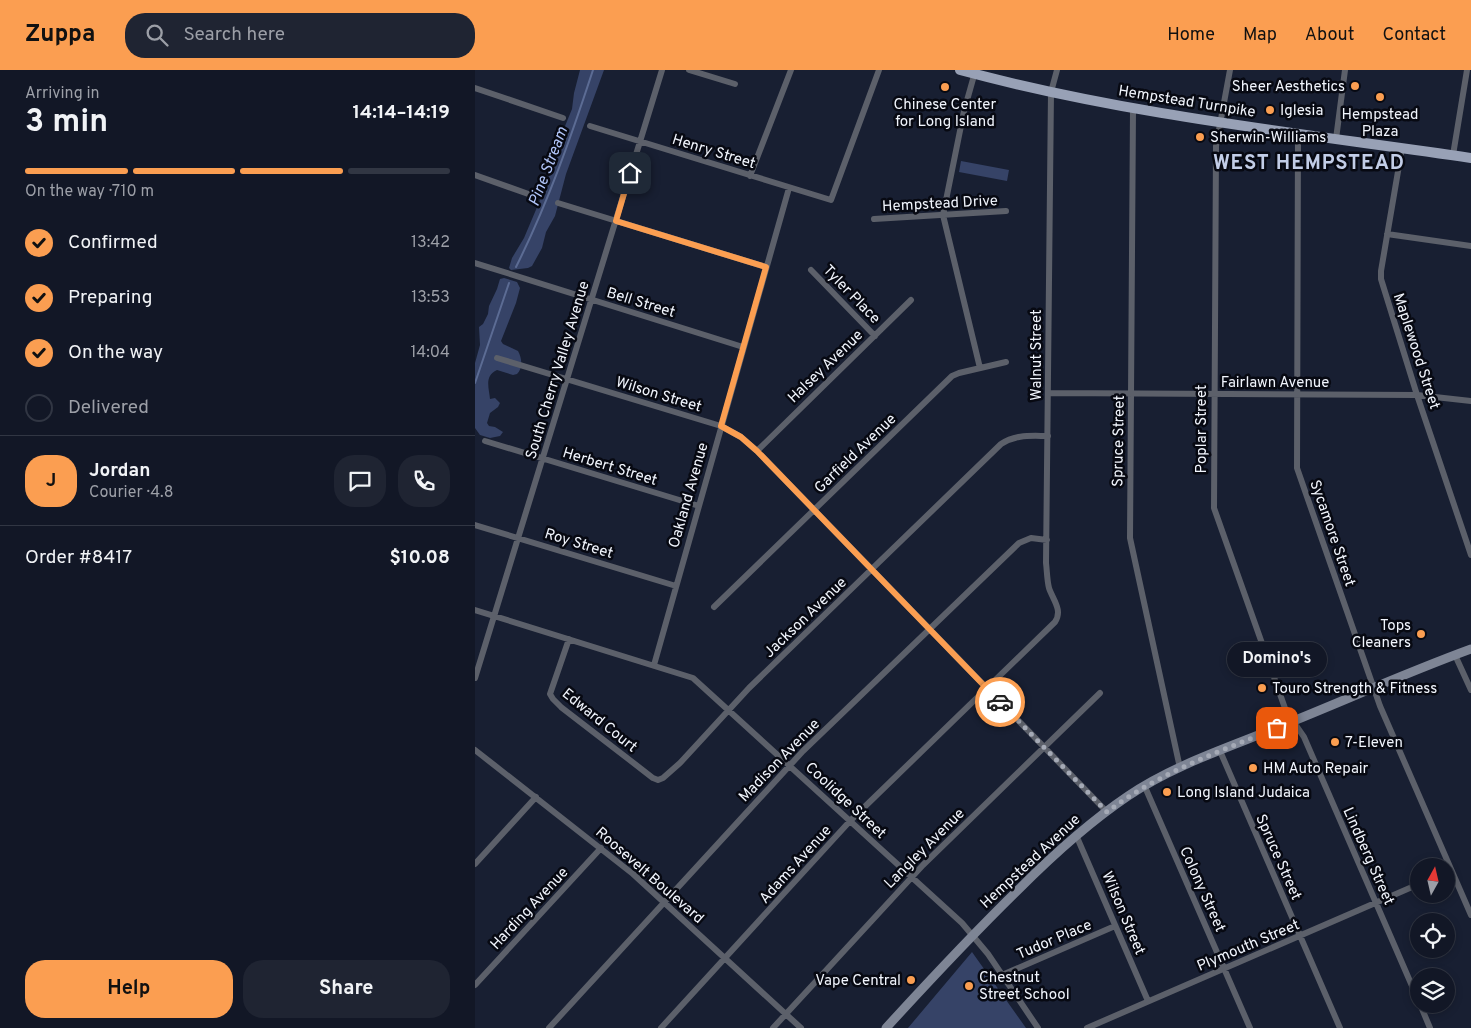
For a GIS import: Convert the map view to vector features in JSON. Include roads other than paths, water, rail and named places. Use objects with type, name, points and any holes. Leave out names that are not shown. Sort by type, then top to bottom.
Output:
[{"type":"main road","name":"Hempstead Turnpike","points":[[960,70],[1133,109],[1471,158]]},
{"type":"main road","name":"Hempstead Avenue","points":[[886,1028],[971,935],[1055,853],[1127,797],[1180,768],[1374,687],[1471,649]]},
{"type":"street","name":"South Cherry Valley Avenue","points":[[475,678],[662,70]]},
{"type":"street","points":[[689,70],[735,84]]},
{"type":"street","points":[[750,176],[791,70]]},
{"type":"street","name":"Henry Street","points":[[590,126],[831,200],[879,70]]},
{"type":"street","name":"Walnut Street","points":[[1057,70],[1051,92],[1047,579],[1059,616]]},
{"type":"street","name":"Poplar Street","points":[[1230,70],[1216,146],[1214,508],[1286,711],[1292,722]]},
{"type":"street","points":[[1336,139],[1345,70]]},
{"type":"street","points":[[1453,155],[1467,70]]},
{"type":"street","points":[[975,72],[964,111],[943,215],[980,368]]},
{"type":"street","points":[[475,88],[563,118]]},
{"type":"street","name":"Spruce Street","points":[[1133,109],[1131,538],[1180,768]]},
{"type":"street","name":"Sycamore Street","points":[[1298,134],[1297,468],[1374,687],[1444,858]]},
{"type":"street","name":"Maplewood Street","points":[[1402,148],[1381,279],[1417,395],[1468,536],[1471,555]]},
{"type":"street","points":[[475,176],[533,196]]},
{"type":"street","name":"Oakland Avenue","points":[[653,665],[789,188]]},
{"type":"street","points":[[559,203],[766,267]]},
{"type":"street","name":"Hempstead Drive","points":[[874,219],[1007,211]]},
{"type":"street","points":[[1387,234],[1471,246]]},
{"type":"street","name":"Bell Street","points":[[475,263],[743,347]]},
{"type":"street","name":"Tyler Place","points":[[811,270],[875,336]]},
{"type":"street","name":"Halsey Avenue","points":[[757,451],[911,300]]},
{"type":"street","name":"Wilson Street","points":[[497,358],[721,426],[741,437],[757,451],[1107,812]]},
{"type":"street","name":"Garfield Avenue","points":[[714,607],[952,376],[1006,362]]},
{"type":"street","name":"Fairlawn Avenue","points":[[1048,393],[1417,395],[1471,401]]},
{"type":"street","name":"Jackson Avenue","points":[[658,780],[680,763],[728,710],[1001,444],[1020,436],[1048,436]]},
{"type":"street","name":"Herbert Street","points":[[485,441],[699,506]]},
{"type":"street","name":"Roy Street","points":[[475,525],[676,586]]},
{"type":"street","name":"Madison Avenue","points":[[549,1028],[790,766],[929,629],[1019,543],[1031,538],[1047,540]]},
{"type":"street","name":"Coolidge Street","points":[[475,610],[693,678],[961,923],[988,954],[1038,1028]]},
{"type":"street","name":"Adams Avenue","points":[[661,1028],[850,822],[1059,616]]},
{"type":"street","name":"Edward Court","points":[[569,639],[550,694],[553,699],[658,780]]},
{"type":"street","points":[[1455,654],[1471,690]]},
{"type":"street","name":"Langley Avenue","points":[[773,1028],[911,878],[1100,693]]},
{"type":"street","name":"Lindberg Street","points":[[1292,722],[1304,737],[1410,982]]},
{"type":"street","name":"Roosevelt Boulevard","points":[[475,750],[601,848],[664,902],[801,1028]]},
{"type":"street","name":"Spruce Street","points":[[1220,751],[1340,1028]]},
{"type":"street","name":"Colony Street","points":[[1145,787],[1250,1028]]},
{"type":"street","points":[[475,864],[536,797]]},
{"type":"street","name":"Wilson Street","points":[[1076,835],[1148,1001]]},
{"type":"street","name":"Harding Avenue","points":[[475,985],[601,848]]},
{"type":"street","name":"Sycamore Street","points":[[1455,883],[1471,915]]},
{"type":"street","name":"Plymouth Street","points":[[1087,1028],[1410,888]]},
{"type":"street","name":"Tudor Place","points":[[1002,975],[1115,926]]},
{"type":"street","name":"Lindberg Street","points":[[1423,1013],[1430,1028]]},
{"type":"waterway","name":"Pine Stream","points":[[516,267],[558,170],[593,70]]},
{"type":"waterway","name":"Pine Stream","points":[[475,383],[509,283]]},
{"type":"place","name":"Sheer Aesthetics","points":[[1355,86]]},
{"type":"place","name":"Chinese Center for Long Island","points":[[945,87]]},
{"type":"place","name":"Hempstead Plaza","points":[[1380,97]]},
{"type":"place","name":"Iglesia","points":[[1270,110]]},
{"type":"place","name":"Sherwin-Williams","points":[[1200,137]]},
{"type":"place","name":"Tops Cleaners","points":[[1421,634]]},
{"type":"place","name":"Touro Strength & Fitness","points":[[1262,688]]},
{"type":"place","name":"Domino's","points":[[1277,728]]},
{"type":"place","name":"7-Eleven","points":[[1335,742]]},
{"type":"place","name":"HM Auto Repair","points":[[1253,768]]},
{"type":"place","name":"Long Island Judaica","points":[[1167,792]]},
{"type":"place","name":"Vape Central","points":[[911,980]]},
{"type":"place","name":"Chestnut Street School","points":[[969,986]]},
{"type":"district","name":"WEST HEMPSTEAD","points":[[1309,162]]}]
